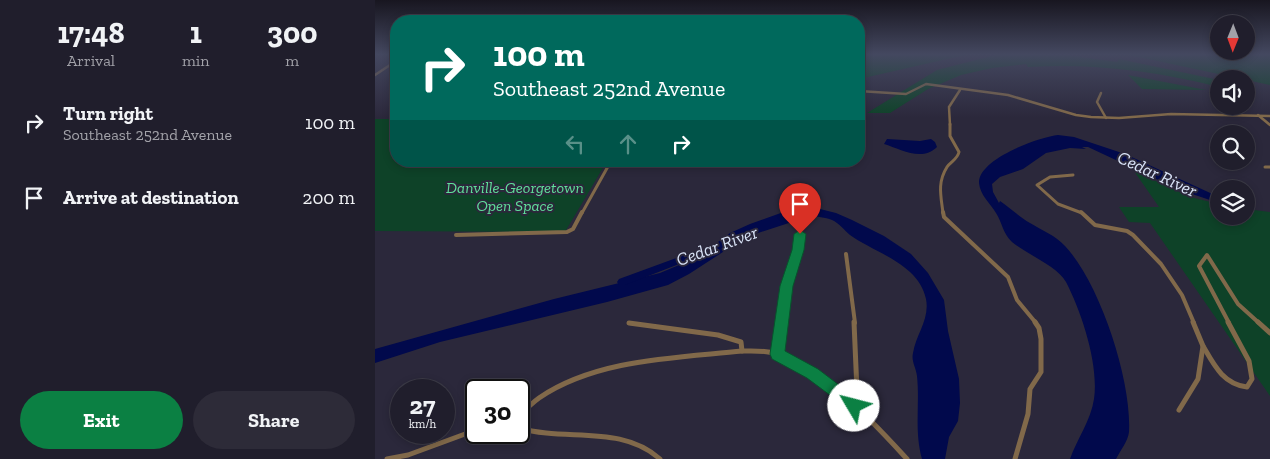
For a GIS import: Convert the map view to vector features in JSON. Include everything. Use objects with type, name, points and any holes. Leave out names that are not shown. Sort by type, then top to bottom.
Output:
[{"type":"street","points":[[865,91],[906,94],[922,84],[1008,95],[1076,115],[1105,118],[1171,114],[1270,116]]},
{"type":"street","points":[[960,90],[949,107],[950,136],[959,152],[958,157],[948,166],[939,184],[945,217],[965,239],[1008,277],[1017,300],[1039,328],[1041,339],[1041,372],[1030,389],[1028,414],[1015,459]]},
{"type":"street","points":[[1101,94],[1097,102],[1105,118]]},
{"type":"street","points":[[1258,115],[1270,125]]},
{"type":"street","points":[[456,235],[567,232],[573,230],[608,167]]},
{"type":"street","points":[[1265,167],[1270,167]]},
{"type":"street","points":[[1073,176],[1049,177],[1037,185],[1058,204],[1081,212],[1095,225],[1127,231],[1161,264],[1182,295],[1203,346],[1221,376],[1239,387],[1247,387],[1252,379],[1249,361],[1199,266],[1207,255],[1237,304],[1270,333]]},
{"type":"street","points":[[777,354],[786,286],[798,250],[800,234]]},
{"type":"street","points":[[846,254],[854,309],[857,391],[854,406]]},
{"type":"street","points":[[629,323],[735,339],[741,342],[742,351]]},
{"type":"street","points":[[1179,410],[1198,379],[1203,346]]},
{"type":"street","points":[[530,405],[541,394],[606,371],[651,361],[742,351],[777,354],[813,374],[854,406],[880,429],[907,459]]},
{"type":"street","points":[[530,431],[548,435],[621,439],[656,453],[660,459]]},
{"type":"street","points":[[387,459],[408,455],[465,434]]},
{"type":"green space","points":[[928,75],[960,75],[928,89],[890,113],[867,113]]},
{"type":"green space","points":[[1128,75],[1206,90],[1142,89]]},
{"type":"green space","points":[[1163,75],[1197,75],[1210,78],[1210,85]]},
{"type":"green space","points":[[1255,75],[1270,75],[1270,85],[1255,82]]},
{"type":"green space","name":"Danville-Georgetown Open Space","points":[[375,119],[390,119],[390,167],[603,167],[565,232],[375,231]]},
{"type":"green space","points":[[1134,171],[1190,197],[1210,202],[1210,225],[1255,225],[1255,210],[1270,212],[1270,396],[1150,223],[1129,222],[1119,207],[1159,207]]},
{"type":"water","points":[[1058,135],[1074,137],[1125,154],[1210,193],[1210,200],[1180,190],[1088,147],[1082,147],[1086,149],[1070,148],[1046,153],[1023,169],[1000,177],[992,184],[993,192],[999,203],[1000,201],[1026,221],[1049,233],[1065,246],[1078,263],[1101,308],[1119,360],[1129,411],[1129,432],[1126,442],[1116,459],[1070,459],[1087,422],[1094,399],[1094,371],[1088,339],[1078,309],[1062,276],[1009,239],[994,209],[983,195],[979,183],[981,174],[999,158],[1024,145]]},
{"type":"water","points":[[887,139],[920,141],[931,139],[937,147],[925,154],[911,153],[884,144]]},
{"type":"water","points":[[816,208],[836,213],[852,220],[884,236],[911,254],[928,273],[944,300],[948,331],[959,379],[960,403],[958,421],[949,437],[945,459],[922,459],[918,438],[917,376],[913,356],[927,306],[922,287],[905,268],[850,235],[835,221],[810,215],[803,221],[795,221],[746,237],[689,274],[668,285],[607,302],[440,342],[375,363],[375,349],[554,299],[660,273],[698,257],[730,233],[750,224],[792,209]]},
{"type":"waterway","name":"Cedar River","points":[[622,282],[720,245]]},
{"type":"route","points":[[800,234],[798,250],[786,286],[781,337],[777,354],[813,374],[854,406]]}]
